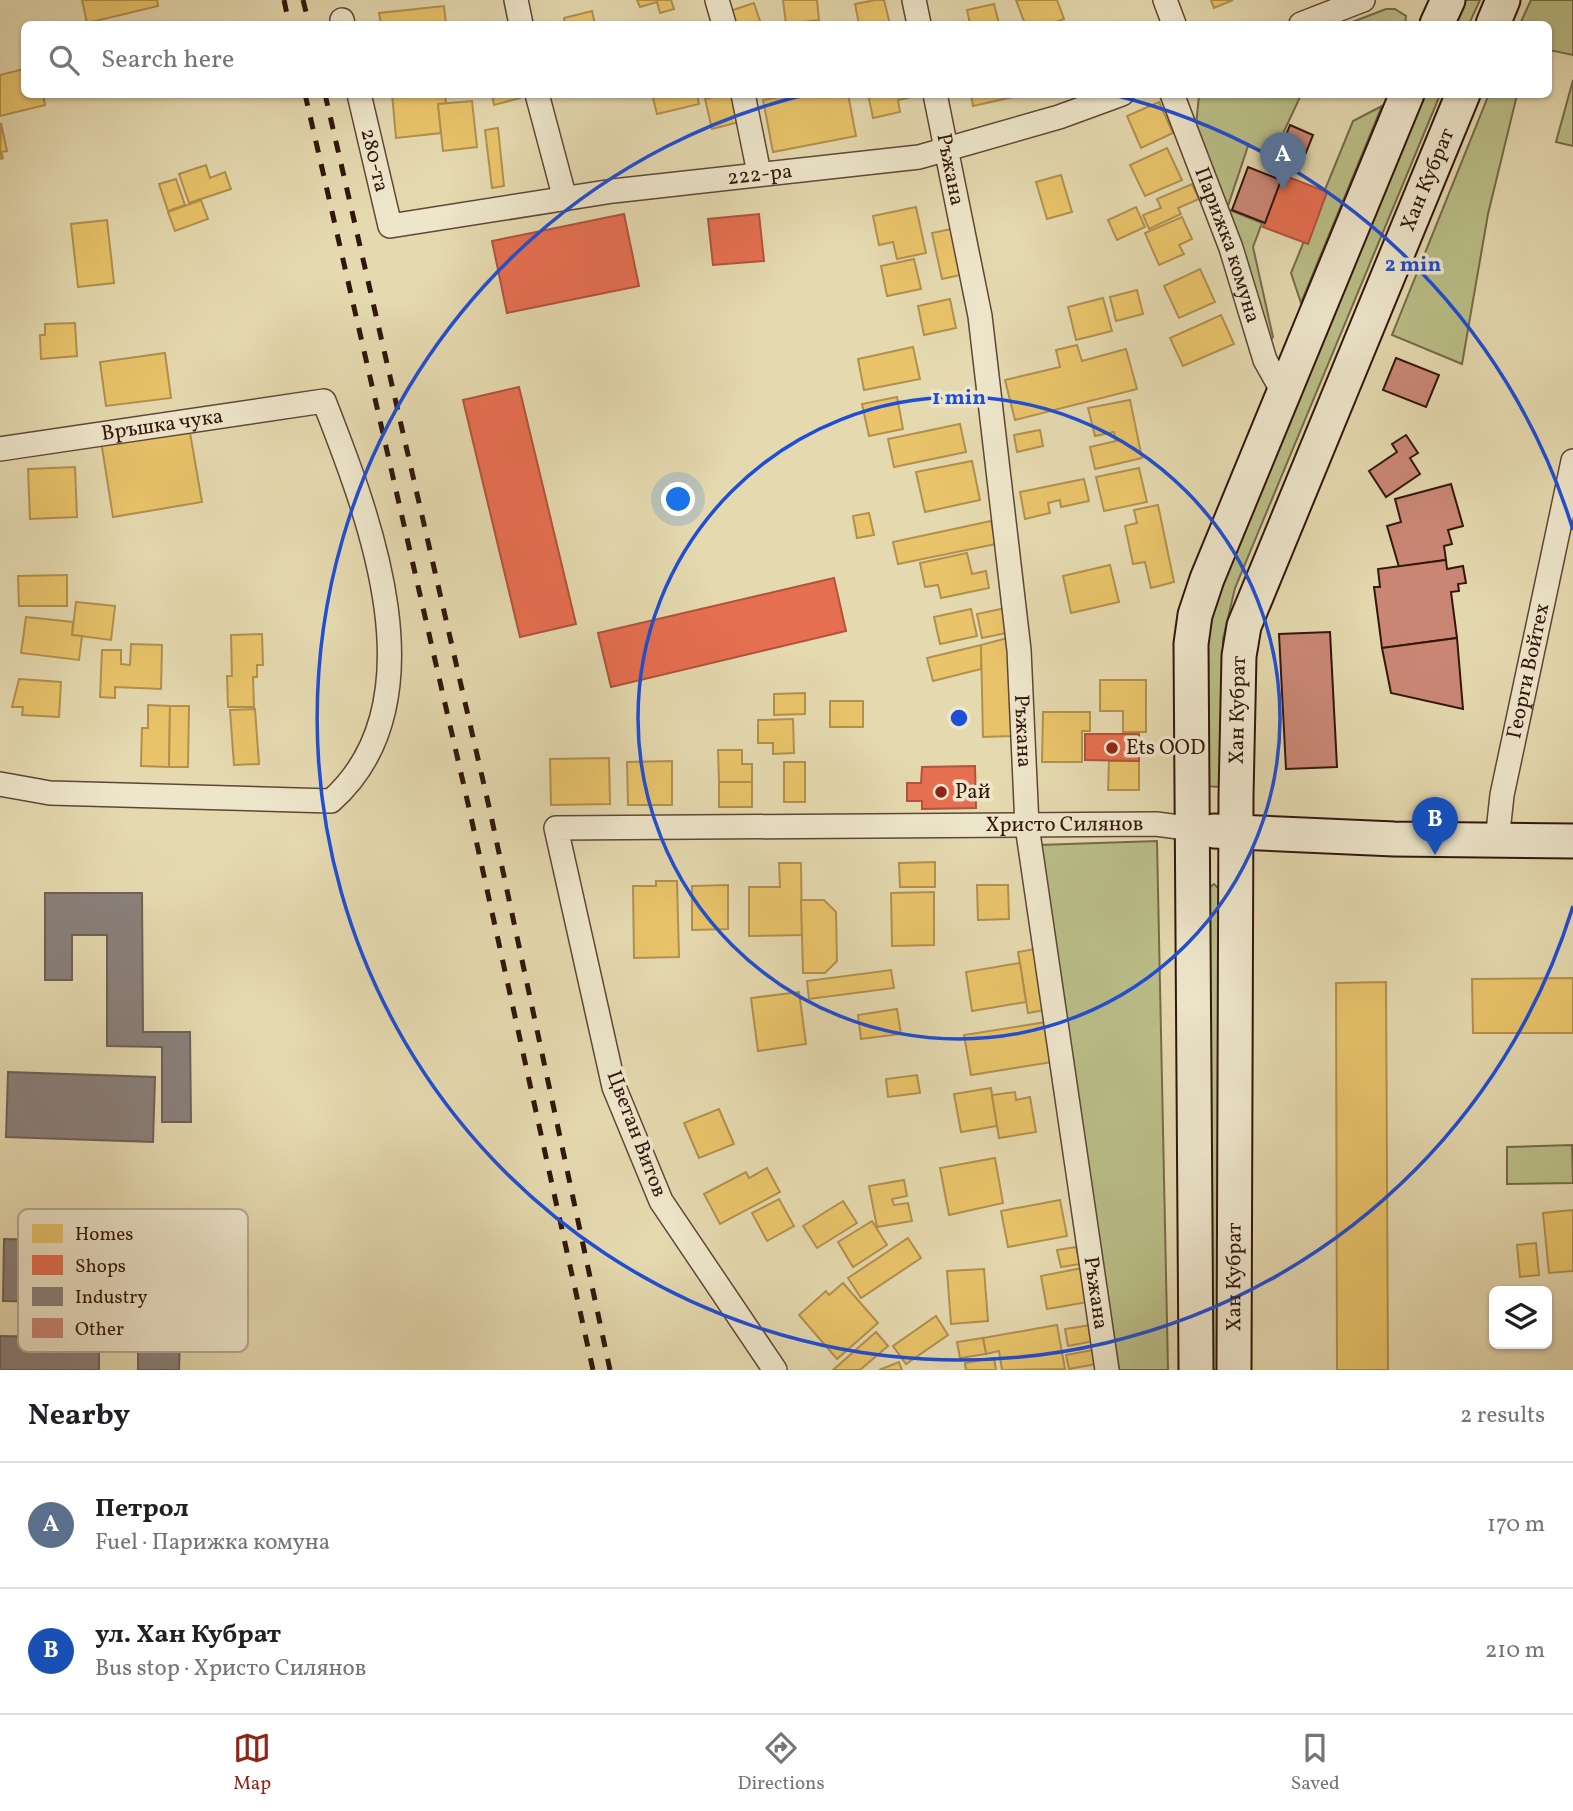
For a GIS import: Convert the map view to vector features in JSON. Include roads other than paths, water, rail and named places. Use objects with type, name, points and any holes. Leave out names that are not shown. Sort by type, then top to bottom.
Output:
[{"type":"street","points":[[516,0],[520,21]]},
{"type":"street","points":[[717,0],[723,21]]},
{"type":"street","points":[[914,0],[918,21]]},
{"type":"street","points":[[1165,0],[1173,21]]},
{"type":"street","points":[[1309,21],[1363,0]]},
{"type":"street","points":[[1494,21],[1503,0]]},
{"type":"street","name":"280-та","points":[[360,98],[390,226]]},
{"type":"street","points":[[538,98],[565,199]]},
{"type":"street","points":[[744,98],[759,173]]},
{"type":"street","name":"Ръжана","points":[[936,98],[980,316],[1018,650],[1027,825],[1107,1370]]},
{"type":"street","name":"222-ра","points":[[390,226],[759,173],[891,162],[947,151],[1110,98]]},
{"type":"street","name":"Парижка комуна","points":[[1174,98],[1231,248],[1265,360],[1284,394]]},
{"type":"street","name":"Хан Кубрат","points":[[1196,1370],[1191,644],[1195,615],[1406,98]]},
{"type":"street","name":"Хан Кубрат","points":[[1234,1370],[1239,656],[1244,626],[1461,98]]},
{"type":"street","name":"Връшка чука","points":[[0,449],[324,401],[360,492],[378,558],[388,613],[390,668],[380,716],[363,766],[349,785],[331,801],[50,793],[0,784]]},
{"type":"street","name":"Георги Войтех","points":[[1497,841],[1502,795],[1573,461]]},
{"type":"street","name":"Христо Силянов","points":[[556,828],[1156,824],[1237,834],[1573,841]]},
{"type":"street","name":"Цветан Витов","points":[[556,828],[614,1087],[661,1201],[775,1370]]},
{"type":"railway","points":[[284,0],[288,21]]},
{"type":"railway","points":[[303,0],[308,21]]},
{"type":"railway","points":[[306,98],[469,808],[593,1370]]},
{"type":"railway","points":[[326,98],[490,811],[610,1370]]},
{"type":"place","name":"Петрол","points":[[1283,190]]},
{"type":"place","name":"Ets OOD","points":[[1112,748]]},
{"type":"place","name":"Рай","points":[[941,792]]},
{"type":"place","name":"ул. Хан Кубрат","points":[[1435,855]]}]
